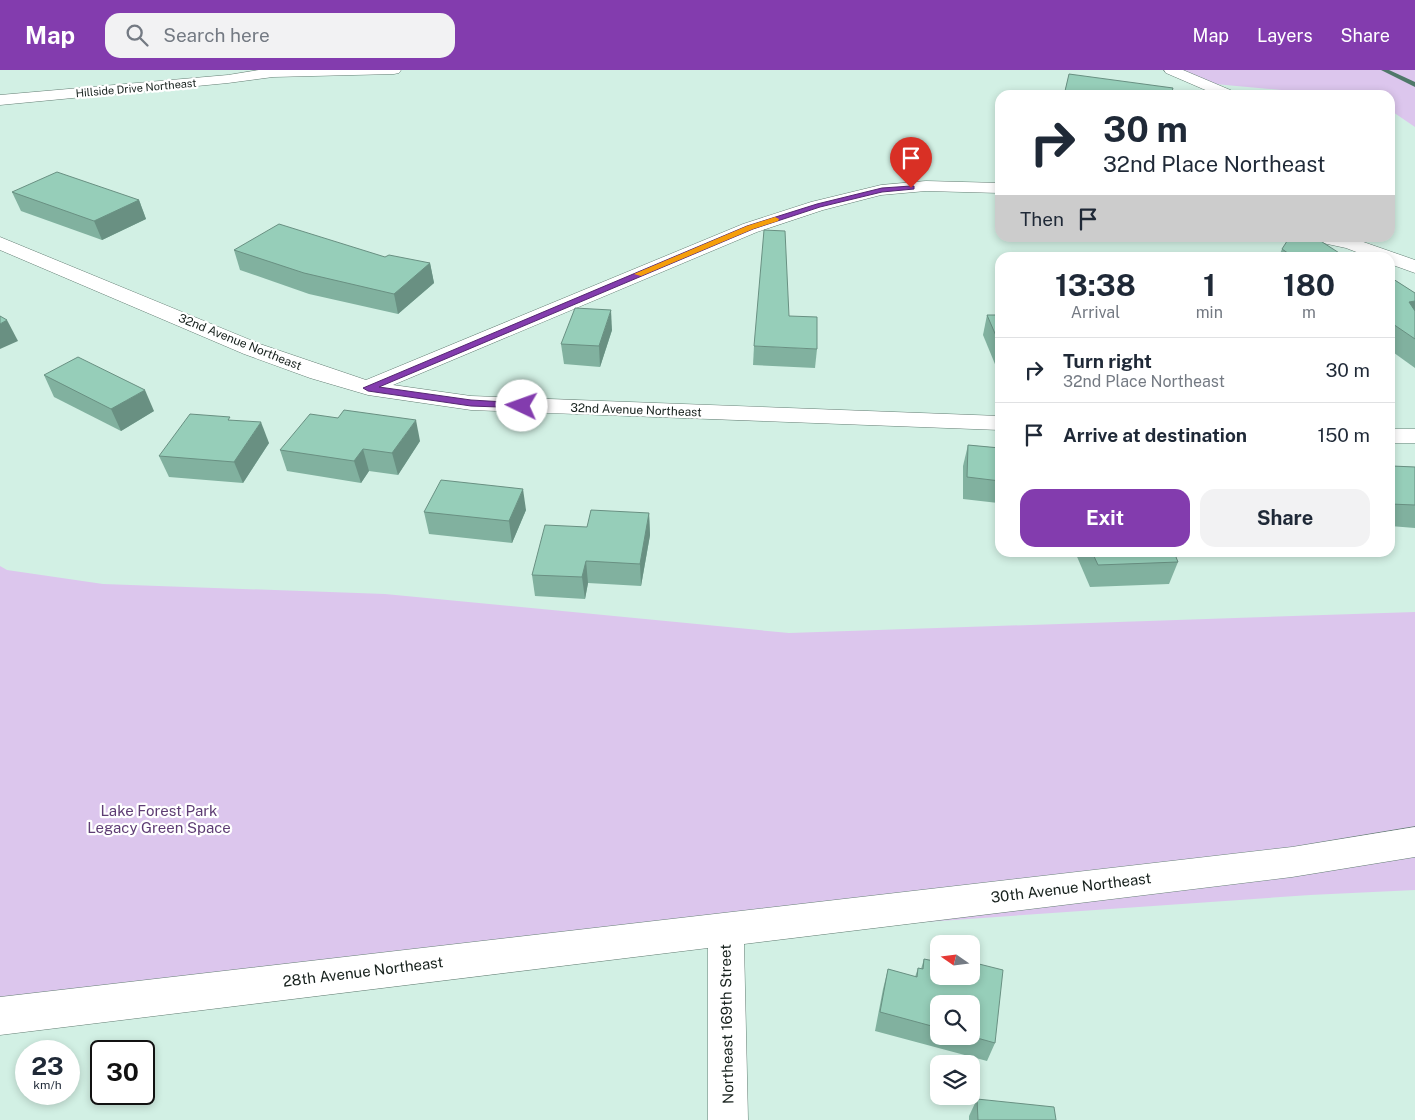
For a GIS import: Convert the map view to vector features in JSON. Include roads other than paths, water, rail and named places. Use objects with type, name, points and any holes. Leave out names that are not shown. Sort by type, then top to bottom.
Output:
[{"type":"street","name":"Hillside Drive Northeast","points":[[0,100],[94,92],[270,72],[394,70]]},
{"type":"street","points":[[1171,70],[1218,90]]},
{"type":"street","points":[[368,388],[750,228],[817,206],[882,190],[926,186],[995,188]]},
{"type":"street","points":[[1346,242],[1375,252]]},
{"type":"street","name":"32nd Avenue Northeast","points":[[0,243],[252,348],[318,373],[368,388],[471,403],[555,408],[995,423]]},
{"type":"street","points":[[1395,260],[1415,267]]},
{"type":"street","points":[[1395,436],[1415,436]]},
{"type":"street","name":"30th Avenue Northeast","points":[[726,929],[1292,862],[1415,842]]},
{"type":"street","name":"28th Avenue Northeast","points":[[0,1016],[726,929]]},
{"type":"street","name":"Northeast 169th Street","points":[[726,929],[728,1120]]},
{"type":"waterway","points":[[1384,70],[1415,85]]},
{"type":"park label","name":"Lake Forest Park Legacy Green Space","points":[[159,820]]}]
